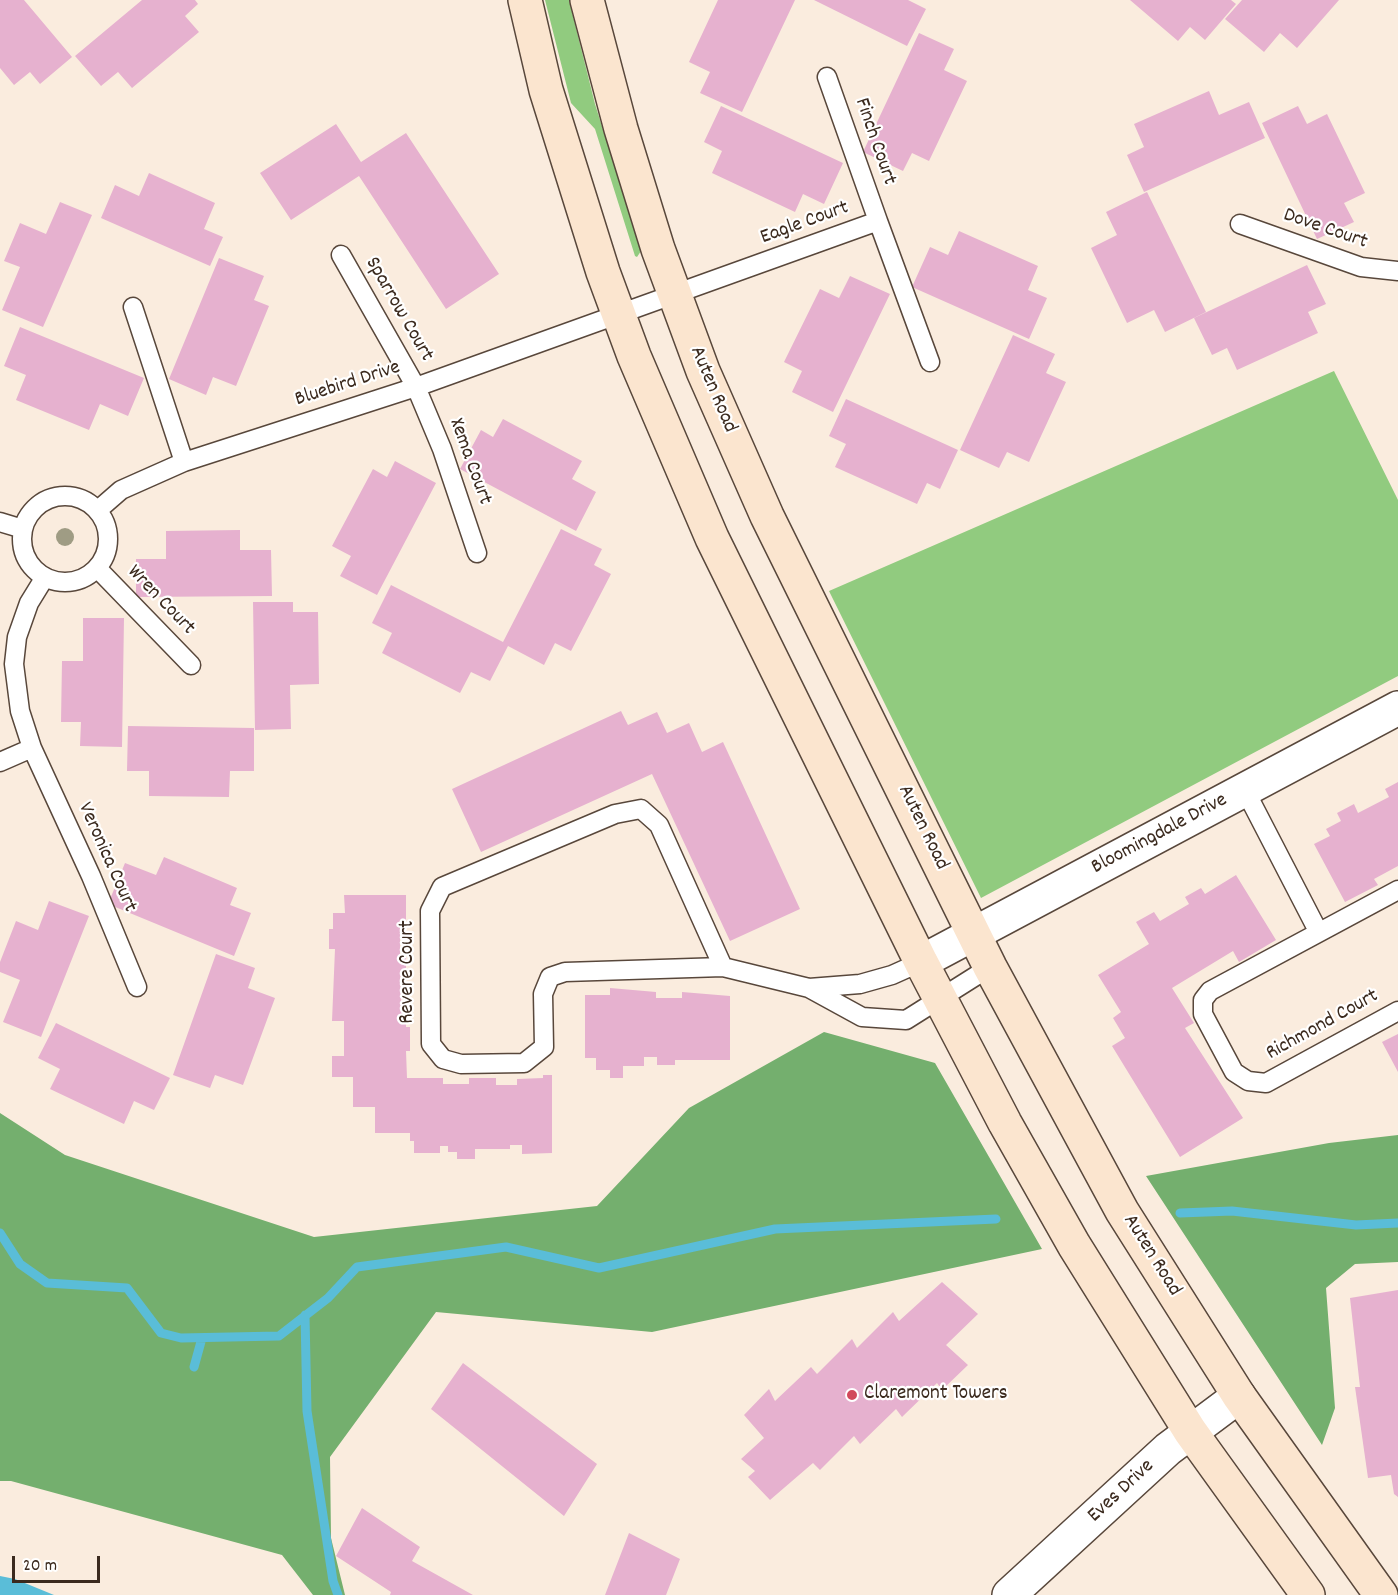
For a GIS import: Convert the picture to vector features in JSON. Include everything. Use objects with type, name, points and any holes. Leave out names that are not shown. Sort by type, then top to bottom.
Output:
[{"type":"street","points":[[525,0],[546,90],[618,315],[712,538],[921,962],[1005,1123],[1074,1245],[1190,1431],[1308,1595]]},
{"type":"street","name":"Auten Road","points":[[587,0],[621,129],[675,295],[703,370],[767,516],[990,967],[1122,1211],[1239,1396],[1381,1595]]},
{"type":"street","name":"Bloomingdale Drive","points":[[921,962],[1398,708]]},
{"type":"street","name":"Eves Drive","points":[[1009,1595],[1190,1431],[1239,1396]]},
{"type":"lane","name":"Finch Court","points":[[827,77],[878,221]]},
{"type":"lane","name":"Eagle Court","points":[[618,315],[878,221],[930,362]]},
{"type":"lane","name":"Dove Court","points":[[1240,224],[1361,267],[1398,271]]},
{"type":"lane","name":"Sparrow Court","points":[[340,255],[416,387]]},
{"type":"lane","points":[[132,307],[184,462]]},
{"type":"lane","name":"Bluebird Drive","points":[[98,510],[120,490],[184,462],[416,387],[618,315]]},
{"type":"lane","name":"Xema Court","points":[[416,387],[442,448],[477,553]]},
{"type":"lane","points":[[74,496],[87,501],[98,510],[107,527],[108,546],[97,568],[86,577],[73,582],[59,582],[45,577],[34,569],[26,557],[22,543],[23,529],[37,507],[54,497],[74,496]]},
{"type":"lane","points":[[0,522],[23,529]]},
{"type":"lane","name":"Wren Court","points":[[97,568],[191,665]]},
{"type":"lane","points":[[0,762],[32,748],[20,711],[14,664],[17,637],[29,603],[45,577]]},
{"type":"lane","name":"Veronica Court","points":[[32,748],[91,876],[137,987]]},
{"type":"lane","points":[[1245,790],[1318,931]]},
{"type":"lane","name":"Revere Court","points":[[723,967],[659,825],[641,809],[615,814],[442,887],[430,911],[431,1044],[443,1059],[461,1064],[524,1063],[544,1047],[543,994],[550,977],[565,972],[723,967],[809,988],[862,1017],[906,1020],[990,967]]},
{"type":"lane","name":"Richmond Court","points":[[1398,890],[1210,991],[1203,1000],[1203,1014],[1234,1072],[1248,1081],[1266,1083],[1398,1011]]},
{"type":"lane","name":"Revere Court","points":[[809,988],[860,984],[892,975],[921,962]]},
{"type":"green space","points":[[545,0],[569,0],[595,104],[641,251],[637,257],[595,129],[571,103]]},
{"type":"green space","points":[[1334,371],[1398,500],[1398,676],[981,898],[829,591]]},
{"type":"green space","points":[[824,1032],[935,1063],[1042,1249],[652,1332],[436,1312],[330,1457],[331,1538],[345,1595],[313,1595],[282,1555],[11,1481],[0,1481],[0,1113],[65,1155],[314,1237],[597,1206],[689,1108]]},
{"type":"green space","points":[[1398,1135],[1398,1262],[1355,1264],[1326,1288],[1335,1408],[1322,1445],[1146,1176],[1329,1143]]},
{"type":"water","points":[[0,1576],[15,1579],[54,1595],[0,1595]]},
{"type":"building","points":[[0,0],[24,0],[72,57],[40,84],[30,72],[14,85],[0,68]]},
{"type":"building","points":[[142,0],[195,0],[198,4],[185,16],[199,32],[132,88],[118,72],[101,86],[75,56]]},
{"type":"building","points":[[718,0],[795,0],[742,112],[700,93],[710,72],[689,62]]},
{"type":"building","points":[[814,0],[908,0],[926,9],[907,46]]},
{"type":"building","points":[[1130,0],[1231,0],[1236,4],[1205,40],[1190,27],[1178,41]]},
{"type":"building","points":[[1242,0],[1339,0],[1297,48],[1280,33],[1264,52],[1225,19]]},
{"type":"building","points":[[919,33],[954,49],[944,70],[967,81],[929,161],[912,153],[903,171],[863,152]]},
{"type":"building","points":[[1209,91],[1219,115],[1249,102],[1265,138],[1144,192],[1127,155],[1144,147],[1134,124]]},
{"type":"building","points":[[721,106],[843,163],[824,204],[803,194],[795,212],[712,173],[722,151],[704,142]]},
{"type":"building","points":[[1298,106],[1307,124],[1327,114],[1365,193],[1344,203],[1354,222],[1317,239],[1262,123]]},
{"type":"building","points":[[336,124],[361,162],[406,133],[499,274],[446,309],[359,176],[291,220],[260,173]]},
{"type":"building","points":[[149,173],[215,203],[204,229],[223,237],[210,266],[101,218],[115,185],[139,196]]},
{"type":"building","points":[[1147,192],[1206,312],[1165,332],[1154,310],[1127,323],[1091,248],[1117,235],[1106,212]]},
{"type":"building","points":[[60,202],[92,215],[43,327],[2,310],[20,267],[4,261],[20,223],[46,234]]},
{"type":"building","points":[[959,231],[1038,266],[1028,290],[1047,298],[1029,339],[912,287],[930,247],[948,255]]},
{"type":"building","points":[[219,258],[264,276],[254,300],[269,306],[236,386],[213,377],[206,395],[169,379]]},
{"type":"building","points":[[1307,265],[1326,304],[1308,312],[1318,333],[1237,370],[1227,348],[1212,355],[1194,318]]},
{"type":"building","points":[[850,276],[890,294],[833,412],[792,392],[802,371],[784,362],[820,289],[839,298]]},
{"type":"building","points":[[20,327],[144,378],[128,416],[100,404],[89,430],[16,400],[26,375],[4,366]]},
{"type":"building","points":[[1013,335],[1055,354],[1046,373],[1066,382],[1029,462],[1007,452],[999,468],[960,450]]},
{"type":"building","points":[[846,399],[958,450],[940,489],[927,483],[917,504],[835,467],[846,444],[829,436]]},
{"type":"building","points":[[503,419],[582,461],[572,479],[596,492],[576,531],[460,469],[481,430],[493,437]]},
{"type":"building","points":[[395,461],[436,483],[377,595],[340,576],[351,556],[332,546],[373,469],[387,477]]},
{"type":"building","points":[[561,529],[602,549],[594,565],[611,574],[571,651],[555,643],[544,665],[508,646],[490,681],[471,672],[460,693],[382,653],[392,633],[372,623],[391,585],[503,642]]},
{"type":"building","points":[[240,530],[240,550],[271,550],[272,596],[136,597],[136,559],[166,559],[166,531]]},
{"type":"building","points":[[253,602],[293,602],[293,612],[318,612],[319,684],[290,685],[291,729],[255,730]]},
{"type":"building","points":[[83,618],[124,618],[122,747],[80,746],[81,722],[61,722],[62,661],[83,661]]},
{"type":"building","points":[[621,711],[628,725],[657,712],[667,733],[689,723],[702,752],[723,742],[800,909],[730,941],[652,774],[481,852],[452,789]]},
{"type":"building","points":[[128,726],[254,728],[254,771],[230,771],[229,797],[149,796],[149,771],[127,771]]},
{"type":"building","points":[[1398,782],[1398,866],[1374,879],[1378,885],[1345,902],[1314,844],[1330,836],[1326,829],[1341,821],[1337,813],[1354,804],[1358,813],[1389,797],[1385,789]]},
{"type":"building","points":[[164,857],[237,888],[230,905],[251,913],[234,956],[108,904],[125,863],[156,875]]},
{"type":"building","points":[[1236,875],[1276,940],[1239,962],[1233,951],[1172,988],[1194,1023],[1185,1028],[1243,1118],[1180,1157],[1112,1046],[1125,1038],[1113,1018],[1121,1012],[1098,975],[1149,944],[1136,922],[1154,912],[1160,921],[1189,904],[1185,897],[1201,888],[1205,894]]},
{"type":"building","points":[[344,895],[406,895],[406,929],[400,929],[400,955],[406,955],[406,977],[400,977],[401,1002],[406,1002],[406,1027],[410,1027],[410,1051],[406,1051],[407,1078],[443,1078],[443,1084],[469,1084],[469,1078],[496,1078],[496,1085],[517,1085],[517,1079],[543,1078],[543,1075],[552,1075],[552,1153],[522,1154],[522,1145],[510,1145],[510,1149],[475,1149],[475,1159],[457,1159],[457,1152],[448,1152],[448,1146],[440,1146],[440,1153],[414,1153],[414,1141],[410,1141],[410,1133],[375,1133],[375,1107],[353,1107],[353,1077],[332,1077],[332,1056],[344,1056],[344,1021],[332,1021],[335,949],[329,949],[329,929],[333,929],[333,913],[345,913]]},
{"type":"building","points":[[49,901],[89,916],[41,1037],[3,1022],[20,980],[0,972],[0,962],[16,921],[38,930]]},
{"type":"building","points":[[216,954],[255,968],[248,988],[275,998],[243,1085],[215,1075],[210,1088],[173,1075]]},
{"type":"building","points":[[610,988],[656,992],[656,998],[682,998],[682,992],[730,996],[730,1060],[675,1060],[675,1065],[657,1065],[657,1057],[644,1057],[644,1066],[623,1066],[623,1078],[610,1078],[610,1070],[596,1070],[596,1058],[585,1058],[585,995],[610,995]]},
{"type":"building","points":[[56,1023],[170,1078],[154,1110],[134,1101],[124,1124],[50,1089],[60,1069],[38,1058]]},
{"type":"building","points":[[1398,1034],[1398,1072],[1382,1042]]},
{"type":"building","name":"Claremont Towers","points":[[942,1282],[978,1314],[946,1345],[968,1365],[942,1390],[937,1383],[902,1417],[896,1409],[860,1444],[854,1436],[820,1470],[813,1463],[770,1500],[748,1477],[755,1471],[741,1459],[764,1438],[744,1415],[769,1389],[775,1401],[811,1367],[817,1374],[852,1339],[857,1348],[893,1312],[899,1321]]},
{"type":"building","points":[[1398,1290],[1398,1497],[1394,1494],[1391,1475],[1368,1478],[1355,1387],[1360,1387],[1350,1298]]},
{"type":"building","points":[[463,1363],[597,1464],[564,1516],[431,1409]]},
{"type":"building","points":[[362,1508],[420,1547],[412,1561],[473,1595],[390,1595],[391,1592],[336,1556]]},
{"type":"building","points":[[629,1533],[680,1559],[666,1595],[605,1595]]},
{"type":"waterway","points":[[1180,1213],[1232,1211],[1356,1225],[1398,1223]]},
{"type":"waterway","points":[[0,1233],[20,1264],[47,1283],[127,1288],[161,1333],[181,1338],[279,1336],[328,1298],[357,1267],[506,1247],[599,1268],[775,1229],[996,1219]]},
{"type":"waterway","points":[[305,1315],[307,1411],[333,1581],[338,1595]]},
{"type":"waterway","points":[[194,1367],[202,1338]]},
{"type":"place","name":"Claremont Towers","points":[[852,1395]]}]
